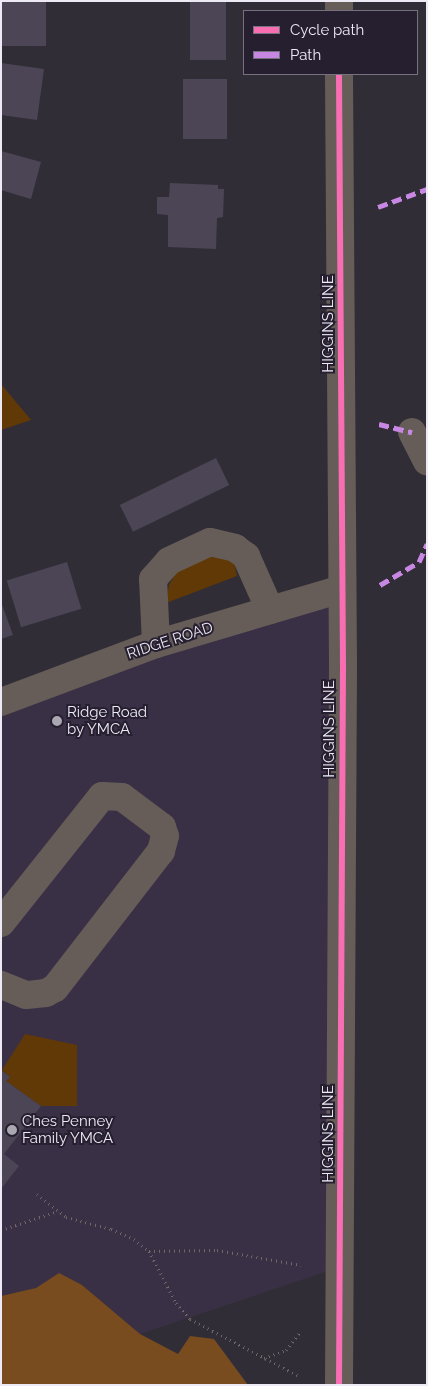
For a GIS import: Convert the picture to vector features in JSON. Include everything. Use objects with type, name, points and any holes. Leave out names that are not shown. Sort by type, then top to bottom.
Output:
[{"type":"street","name":"HIGGINS LINE","points":[[339,75],[342,588],[339,1385]]},
{"type":"street","points":[[412,432],[427,461]]},
{"type":"street","points":[[156,644],[153,579],[169,561],[210,542],[235,548],[246,556],[270,610]]},
{"type":"street","name":"RIDGE ROAD","points":[[1,702],[156,644],[342,588]]},
{"type":"street","points":[[1,923],[102,796],[122,797],[162,827],[165,836],[162,851],[55,988],[46,993],[26,995],[1,985]]},
{"type":"path","points":[[37,1194],[66,1217],[119,1232],[149,1251],[176,1304],[190,1319],[298,1376]]},
{"type":"path","points":[[1,1230],[58,1210]]},
{"type":"path","points":[[149,1251],[217,1250],[301,1265]]},
{"type":"path","points":[[263,1358],[286,1350],[300,1332]]},
{"type":"shaded area","points":[[1,384],[31,420],[1,430]]},
{"type":"shaded area","points":[[219,554],[234,562],[237,576],[166,603],[169,585],[179,568],[196,558]]},
{"type":"shaded area","points":[[342,589],[340,1267],[140,1334],[82,1285],[59,1274],[36,1288],[1,1296],[1,702]]},
{"type":"shaded area","points":[[25,1034],[77,1045],[77,1106],[41,1106],[6,1081],[10,1077],[2,1070]]},
{"type":"shaded area","points":[[59,1273],[82,1285],[140,1334],[178,1354],[190,1336],[214,1339],[248,1385],[1,1385],[1,1296],[36,1288]]},
{"type":"building","points":[[1,1],[46,1],[46,46],[1,46]]},
{"type":"building","points":[[190,1],[226,1],[226,60],[190,60]]},
{"type":"building","points":[[1,63],[44,69],[37,120],[1,115]]},
{"type":"building","points":[[183,79],[227,79],[227,139],[183,139]]},
{"type":"building","points":[[1,151],[41,162],[31,199],[1,190]]},
{"type":"building","points":[[170,183],[218,185],[218,189],[224,189],[223,217],[217,218],[216,249],[168,247],[168,215],[157,214],[157,197],[169,197]]},
{"type":"building","points":[[216,458],[229,485],[133,532],[120,505]]},
{"type":"building","points":[[67,562],[81,609],[21,627],[7,580]]},
{"type":"building","points":[[1,602],[13,635],[1,639]]},
{"type":"building","name":"Ches Penney Family YMCA","points":[[1,1070],[10,1077],[6,1081],[41,1106],[4,1154],[19,1166],[1,1189]]},
{"type":"marked path","points":[[378,207],[427,189]]},
{"type":"marked path","points":[[379,424],[412,432]]},
{"type":"marked path","points":[[380,585],[419,562],[427,544]]},
{"type":"cycle path","points":[[339,75],[343,664],[339,1385]]},
{"type":"place","name":"Ridge Road by YMCA","points":[[57,721]]},
{"type":"place","name":"Ches Penney Family YMCA","points":[[12,1130]]}]
